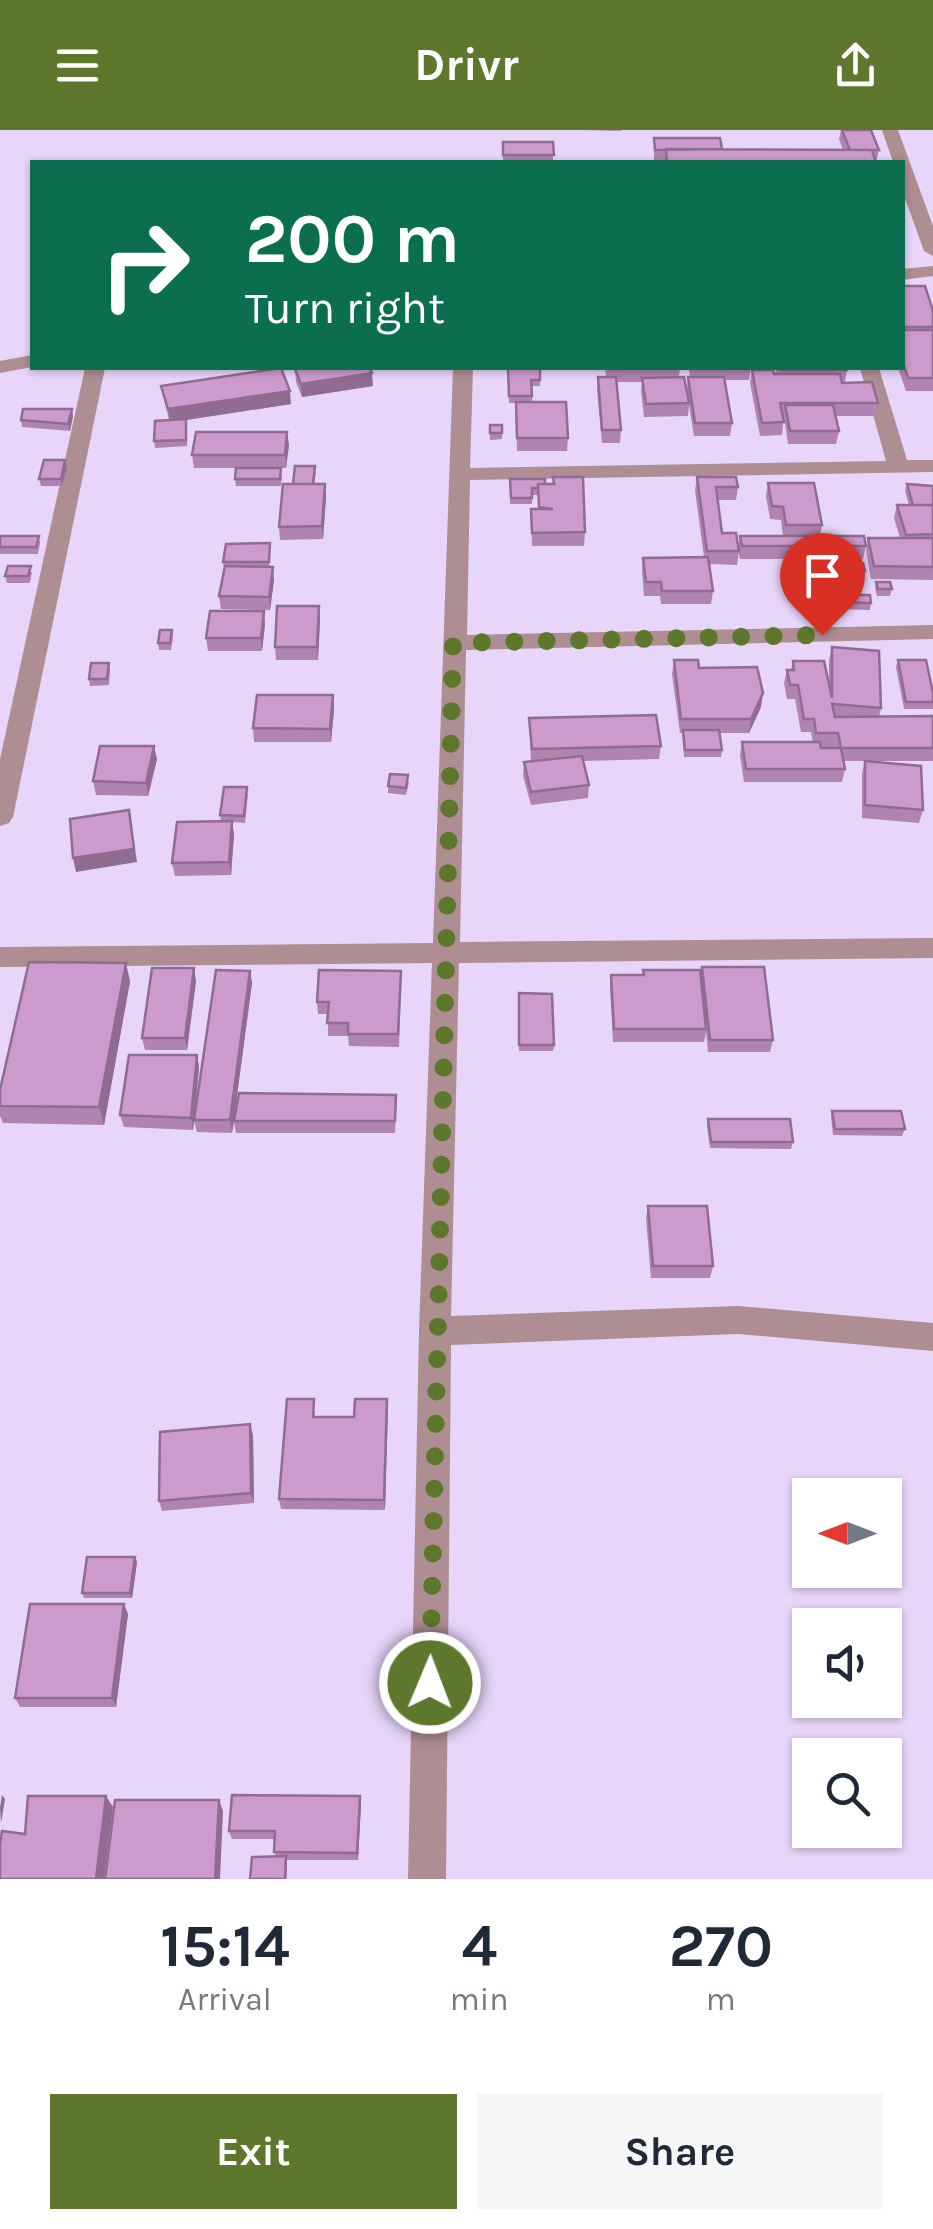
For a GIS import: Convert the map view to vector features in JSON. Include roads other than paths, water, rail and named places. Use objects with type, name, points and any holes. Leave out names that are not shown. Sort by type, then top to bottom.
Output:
[{"type":"street","points":[[890,130],[901,160]]},
{"type":"street","points":[[905,172],[933,251]]},
{"type":"street","points":[[905,275],[933,272]]},
{"type":"street","points":[[0,367],[30,361]]},
{"type":"street","points":[[0,817],[96,370]]},
{"type":"street","points":[[427,1879],[435,1331],[463,370]]},
{"type":"street","points":[[870,370],[898,466]]},
{"type":"street","points":[[460,474],[933,466]]},
{"type":"street","points":[[453,643],[933,632]]},
{"type":"street","points":[[0,957],[933,948]]},
{"type":"street","points":[[435,1331],[738,1320],[933,1337]]}]
